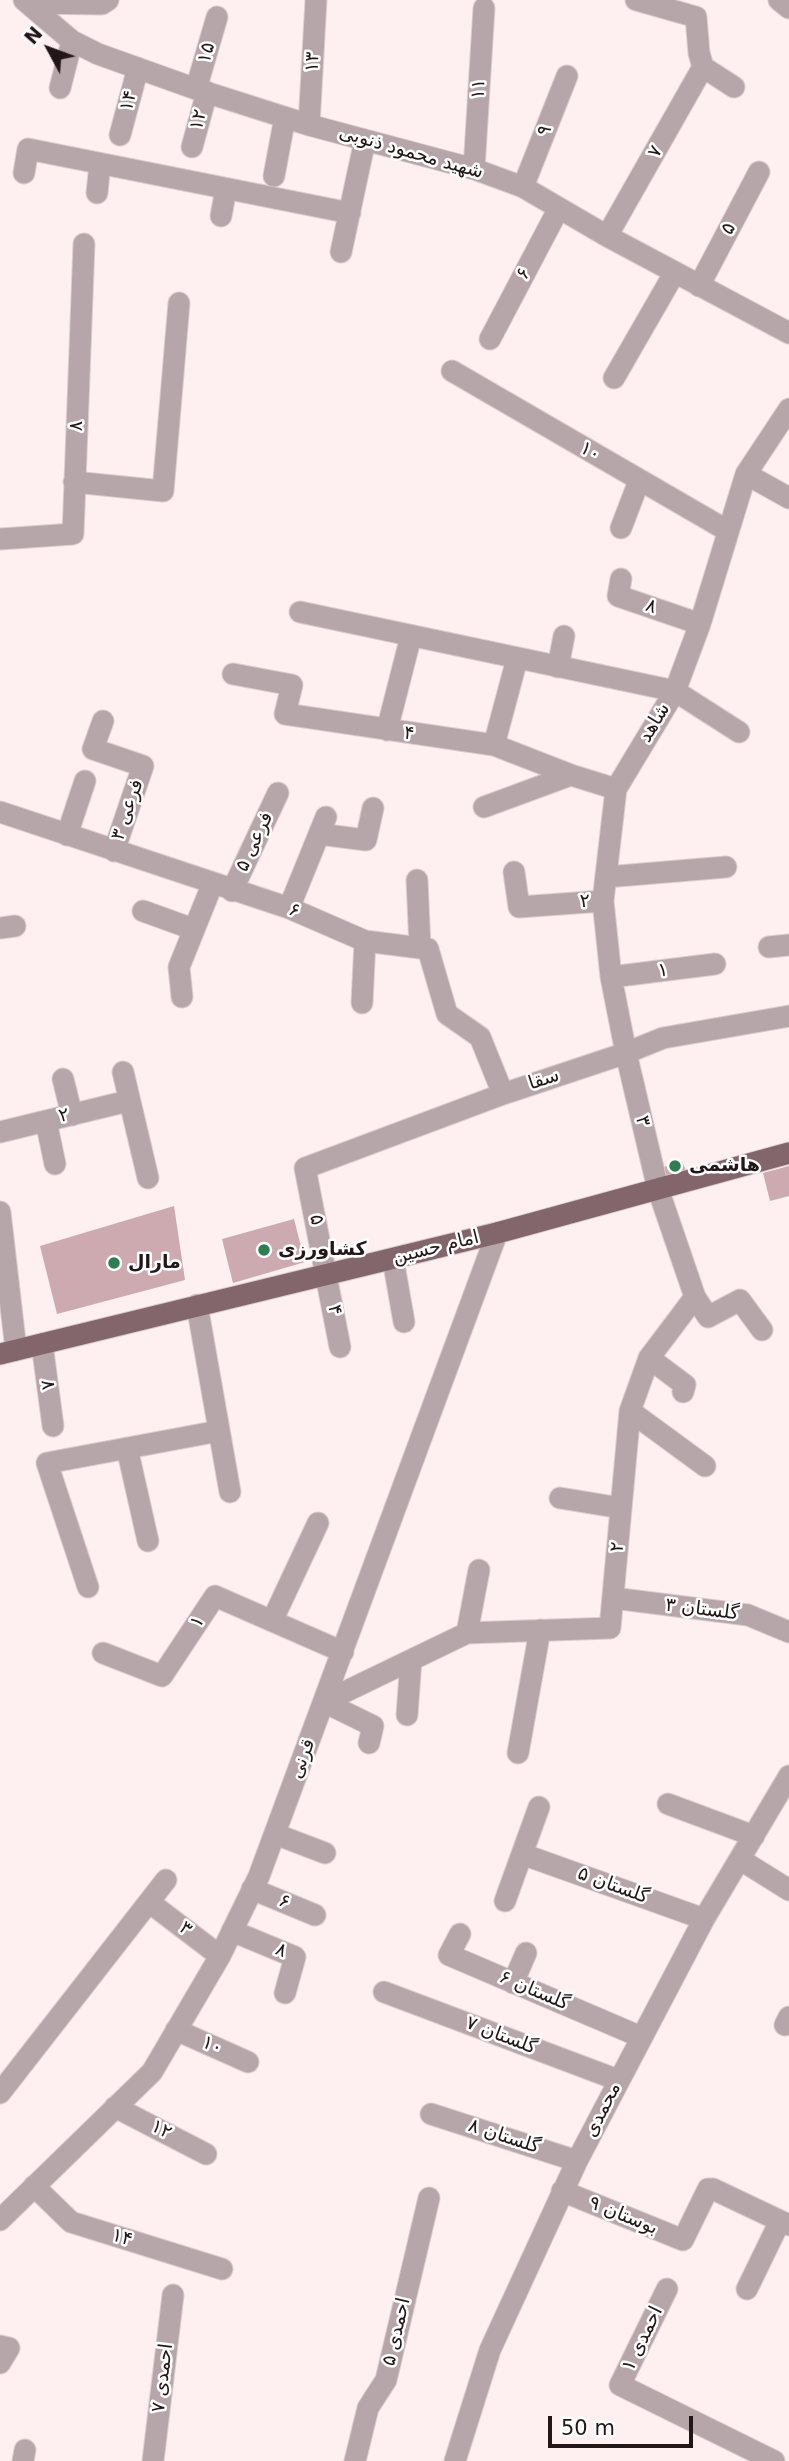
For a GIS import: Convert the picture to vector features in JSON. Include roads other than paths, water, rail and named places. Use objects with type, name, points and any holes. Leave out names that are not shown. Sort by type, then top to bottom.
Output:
[{"type":"main road","name":"امام حسین","points":[[8,1352],[327,1272],[497,1233],[789,1153]]},
{"type":"street","points":[[26,2],[102,4],[108,0]]},
{"type":"street","name":"۱۳","points":[[309,125],[316,0]]},
{"type":"street","points":[[636,0],[696,17],[703,67],[734,87]]},
{"type":"street","points":[[779,0],[789,8]]},
{"type":"street","name":"شهید محمود ذنوبی","points":[[26,2],[72,41],[98,54],[309,125],[474,169],[523,187],[699,286],[786,325]]},
{"type":"street","name":"۱۱","points":[[474,169],[484,8]]},
{"type":"street","name":"۱۵","points":[[202,91],[217,17]]},
{"type":"street","points":[[60,88],[72,41]]},
{"type":"street","name":"۷","points":[[607,236],[703,67]]},
{"type":"street","name":"۱۴","points":[[120,135],[138,68]]},
{"type":"street","name":"۹","points":[[523,187],[568,76]]},
{"type":"street","name":"۱۲","points":[[192,147],[202,91]]},
{"type":"street","points":[[274,176],[285,117]]},
{"type":"street","points":[[341,252],[366,140]]},
{"type":"street","points":[[24,173],[28,149],[349,213]]},
{"type":"street","points":[[97,192],[100,164]]},
{"type":"street","name":"۵","points":[[699,286],[759,172]]},
{"type":"street","points":[[221,216],[226,189]]},
{"type":"street","name":"۶","points":[[490,340],[559,208]]},
{"type":"street","name":"۸","points":[[0,540],[73,534],[84,244]]},
{"type":"street","points":[[614,378],[675,272]]},
{"type":"street","points":[[74,482],[163,491],[179,303]]},
{"type":"street","name":"۱۰","points":[[452,371],[729,531]]},
{"type":"street","name":"شاهد","points":[[626,1053],[611,977],[603,901],[615,789],[675,691],[701,624],[746,474],[789,409]]},
{"type":"street","points":[[746,474],[789,498]]},
{"type":"street","points":[[621,528],[639,481]]},
{"type":"street","name":"۸","points":[[621,579],[618,596],[701,624]]},
{"type":"street","points":[[300,612],[675,691],[739,732]]},
{"type":"street","points":[[387,730],[411,636]]},
{"type":"street","points":[[558,667],[564,636]]},
{"type":"street","points":[[494,745],[517,659]]},
{"type":"street","name":"۴","points":[[233,674],[292,685],[285,714],[494,745],[615,789]]},
{"type":"street","name":"فرعی ۳","points":[[103,721],[93,749],[143,766],[114,851]]},
{"type":"street","points":[[484,807],[571,775]]},
{"type":"street","points":[[66,835],[85,781]]},
{"type":"street","name":"فرعی ۵","points":[[182,997],[179,967],[193,929],[222,888],[278,793]]},
{"type":"street","points":[[289,908],[323,826],[366,840],[373,808]]},
{"type":"street","name":"۶","points":[[0,812],[222,888],[289,908],[365,941],[420,947]]},
{"type":"street","points":[[606,877],[726,867]]},
{"type":"street","name":"۲","points":[[514,872],[519,907],[603,901]]},
{"type":"street","points":[[417,880],[420,947],[428,949],[447,1014],[480,1037],[503,1094]]},
{"type":"street","points":[[143,911],[193,929]]},
{"type":"street","points":[[362,1003],[365,941]]},
{"type":"street","name":"۱","points":[[611,977],[715,964]]},
{"type":"street","name":"سقا","points":[[305,1168],[663,1038],[789,1016]]},
{"type":"street","name":"۳","points":[[626,1053],[658,1189]]},
{"type":"street","points":[[123,1072],[148,1178]]},
{"type":"street","points":[[63,1079],[72,1115]]},
{"type":"street","name":"۲","points":[[0,1132],[128,1101]]},
{"type":"street","points":[[46,1121],[55,1164]]},
{"type":"street","name":"۵","points":[[305,1168],[327,1272]]},
{"type":"street","points":[[658,1189],[695,1297],[708,1317],[740,1300],[762,1330]]},
{"type":"street","points":[[0,1212],[8,1352]]},
{"type":"street","name":"قرنی","points":[[3,2211],[34,2186],[152,2072],[220,1956],[275,1834],[497,1233]]},
{"type":"street","points":[[393,1259],[404,1322]]},
{"type":"street","name":"۴","points":[[327,1272],[340,1347]]},
{"type":"street","name":"۲","points":[[324,1702],[467,1633],[610,1628],[630,1411],[649,1358],[695,1297]]},
{"type":"street","points":[[197,1305],[230,1492]]},
{"type":"street","name":"۸","points":[[42,1344],[53,1426]]},
{"type":"street","points":[[649,1358],[685,1385],[683,1392]]},
{"type":"street","points":[[630,1411],[705,1466]]},
{"type":"street","points":[[88,1587],[47,1463],[219,1431]]},
{"type":"street","points":[[127,1448],[148,1541]]},
{"type":"street","points":[[561,1498],[621,1508]]},
{"type":"street","points":[[272,1621],[318,1523]]},
{"type":"street","points":[[467,1633],[479,1570]]},
{"type":"street","name":"۱","points":[[103,1653],[162,1676],[215,1596],[343,1651]]},
{"type":"street","name":"گلستان ۳","points":[[613,1598],[748,1615],[789,1632]]},
{"type":"street","points":[[518,1753],[540,1630]]},
{"type":"street","points":[[407,1715],[411,1660]]},
{"type":"street","points":[[324,1702],[373,1726],[369,1743]]},
{"type":"street","name":"محمدی","points":[[455,2461],[490,2350],[562,2191],[704,1919],[789,1776]]},
{"type":"street","points":[[668,1804],[754,1836]]},
{"type":"street","points":[[505,1901],[539,1807]]},
{"type":"street","points":[[275,1834],[325,1853]]},
{"type":"street","name":"گلستان ۵","points":[[522,1854],[704,1919]]},
{"type":"street","points":[[741,1860],[789,1891]]},
{"type":"street","points":[[0,2093],[7,2073],[166,1880]]},
{"type":"street","name":"۶","points":[[252,1889],[315,1915]]},
{"type":"street","name":"۳","points":[[149,1902],[220,1956]]},
{"type":"street","name":"۸","points":[[232,1931],[295,1957],[285,1993]]},
{"type":"street","name":"گلستان ۶","points":[[460,1934],[449,1955],[641,2037]]},
{"type":"street","points":[[513,1983],[526,1953]]},
{"type":"street","name":"گلستان ۷","points":[[384,1992],[618,2080]]},
{"type":"street","name":"۱۰","points":[[176,2030],[248,2062]]},
{"type":"street","name":"۱۲","points":[[116,2107],[206,2154]]},
{"type":"street","name":"گلستان ۸","points":[[431,2114],[577,2161]]},
{"type":"street","name":"۱۴","points":[[34,2186],[71,2222],[222,2269]]},
{"type":"street","name":"بوستان ۹","points":[[562,2191],[683,2240],[708,2189],[784,2223]]},
{"type":"street","name":"احمدی ۵","points":[[355,2461],[368,2408],[386,2380],[429,2198]]},
{"type":"street","points":[[747,2289],[784,2223]]},
{"type":"street","name":"احمدی ۱","points":[[667,2289],[620,2385],[774,2461]]},
{"type":"street","name":"احمدی ۷","points":[[153,2461],[173,2295]]},
{"type":"place","name":"هاشمی","points":[[675,1166]]},
{"type":"place","name":"کشاورزی","points":[[264,1250]]},
{"type":"place","name":"مارال","points":[[114,1263]]}]
